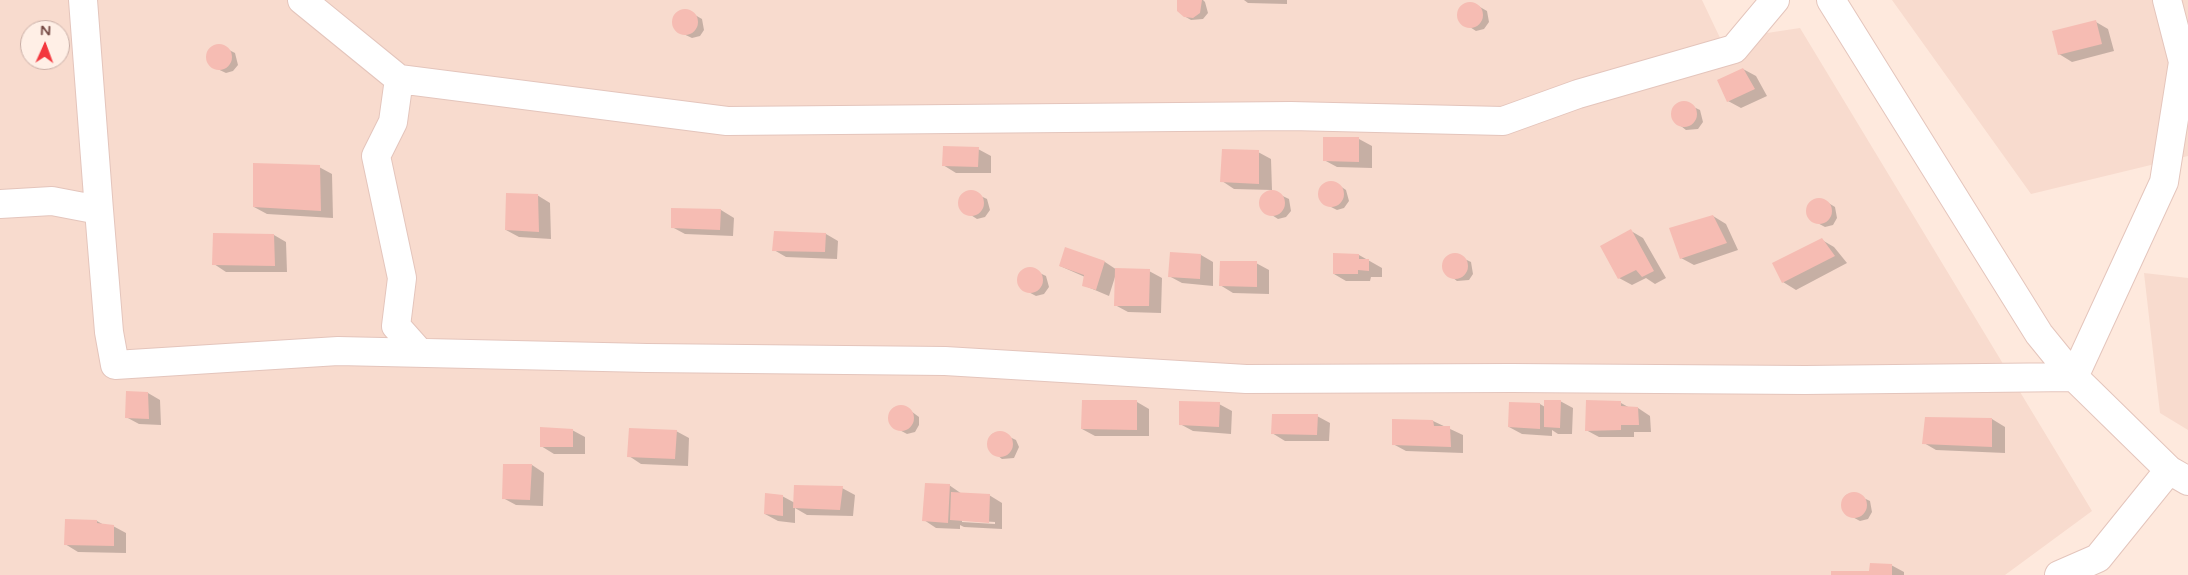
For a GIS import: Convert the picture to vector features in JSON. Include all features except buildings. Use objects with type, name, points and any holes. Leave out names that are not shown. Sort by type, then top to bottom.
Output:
[{"type":"street","points":[[83,0],[109,332],[115,365],[338,351],[637,358],[945,361],[1246,379],[1805,380],[2074,377]]},
{"type":"street","points":[[302,0],[399,79],[728,120],[1290,116],[1503,121],[1578,94],[1734,49],[1775,0]]},
{"type":"street","points":[[1831,0],[2039,334],[2074,377],[2179,476],[2098,558],[2058,575]]},
{"type":"street","points":[[2074,377],[2164,182],[2183,62],[2168,0]]},
{"type":"street","points":[[399,79],[393,122],[376,156],[402,278],[396,326],[420,353]]},
{"type":"street","points":[[0,204],[52,201],[99,210]]},
{"type":"shaded area","points":[[0,0],[1702,0],[1721,40],[1800,28],[2092,511],[2005,575],[0,575]]},
{"type":"shaded area","points":[[1892,0],[2188,0],[2188,156],[2031,194]]},
{"type":"shaded area","points":[[2144,273],[2188,278],[2188,430],[2160,413]]}]
